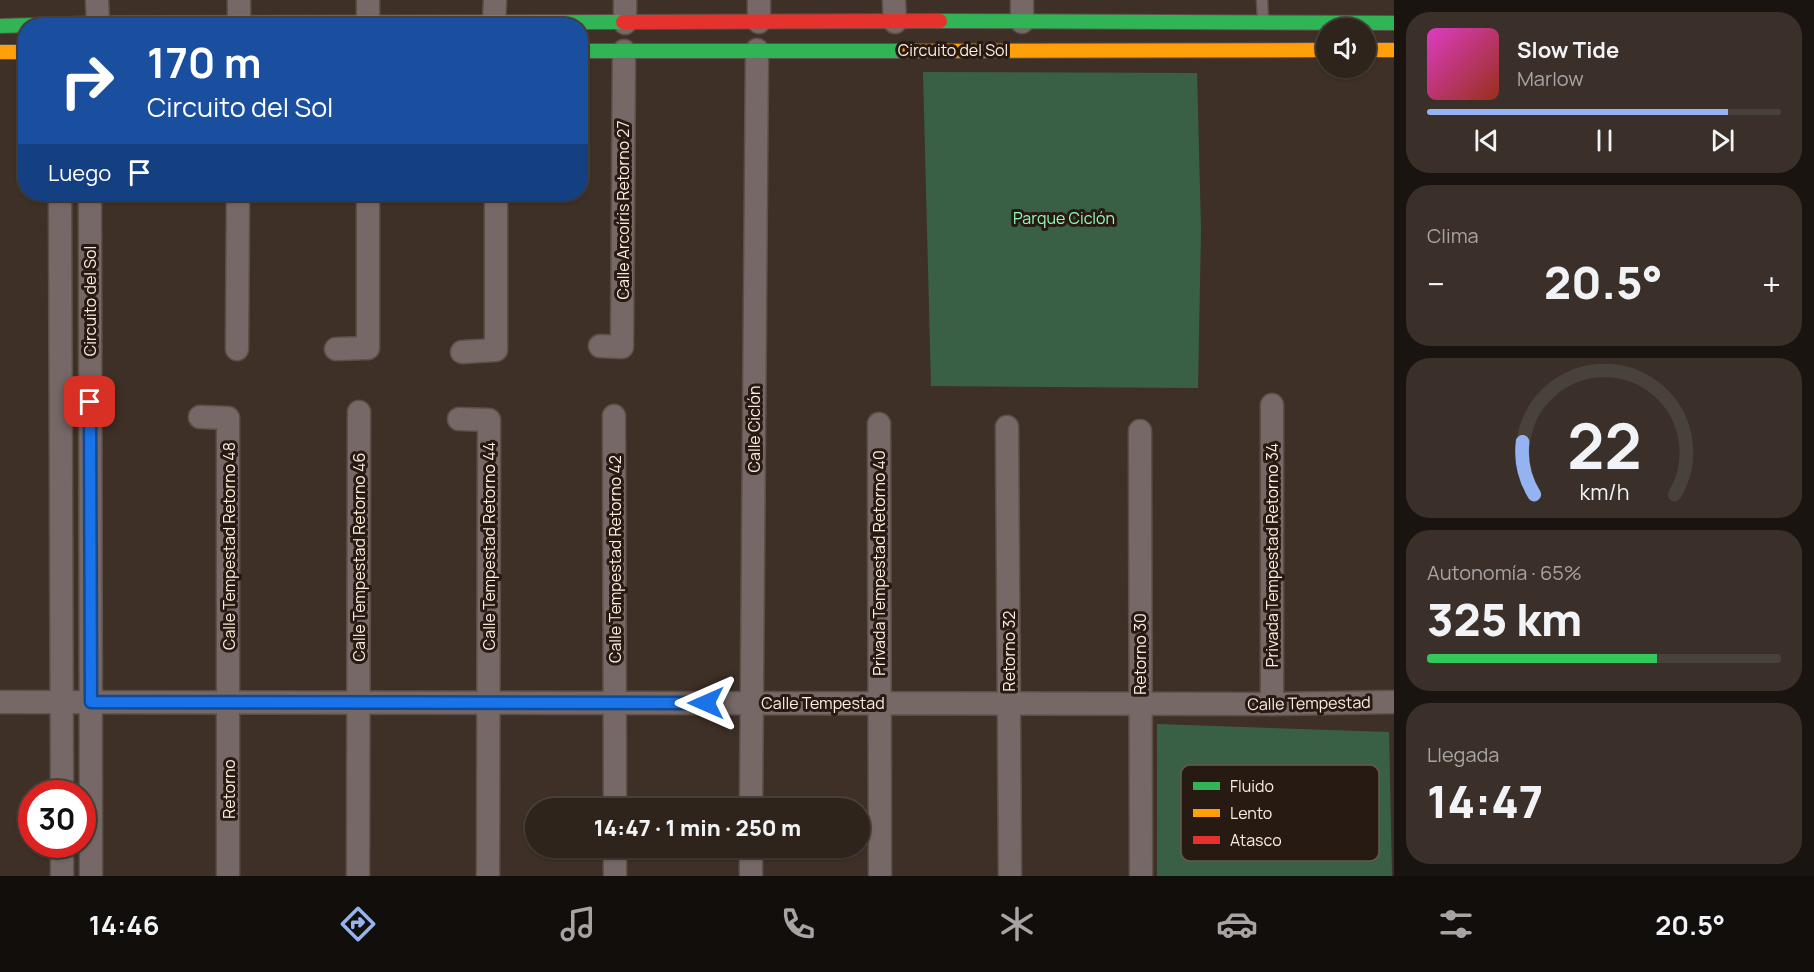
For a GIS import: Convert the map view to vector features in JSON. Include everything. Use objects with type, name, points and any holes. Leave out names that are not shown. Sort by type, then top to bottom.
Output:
[{"type":"street","points":[[98,0],[98,18]]},
{"type":"street","points":[[239,0],[239,18]]},
{"type":"street","points":[[368,0],[368,18]]},
{"type":"street","points":[[494,18],[495,0]]},
{"type":"street","points":[[625,0],[625,22]]},
{"type":"street","points":[[588,22],[625,22],[759,11],[1022,11],[1263,24],[1394,23]]},
{"type":"street","points":[[1176,21],[1179,50]]},
{"type":"street","points":[[0,26],[18,25]]},
{"type":"street","name":"Calle Ciclón","points":[[751,798],[757,50]]},
{"type":"street","name":"Circuito del Sol","points":[[588,51],[1316,50]]},
{"type":"street","points":[[1376,50],[1394,50]]},
{"type":"street","name":"Calle Arcoíris Retorno 27","points":[[600,346],[622,347],[624,51]]},
{"type":"street","points":[[0,52],[18,52]]},
{"type":"street","name":"Circuito del Sol","points":[[60,201],[62,780]]},
{"type":"street","name":"Circuito del Sol","points":[[90,201],[91,876]]},
{"type":"street","points":[[237,349],[238,201]]},
{"type":"street","points":[[336,349],[368,348],[368,201]]},
{"type":"street","points":[[462,352],[496,350],[496,201]]},
{"type":"street","name":"Privada Tempestad Retorno 34","points":[[1272,405],[1272,704]]},
{"type":"street","name":"Calle Tempestad Retorno 46","points":[[358,876],[359,412]]},
{"type":"street","name":"Calle Tempestad Retorno 42","points":[[614,416],[615,798]]},
{"type":"street","name":"Calle Tempestad Retorno 48","points":[[200,417],[228,418],[229,702]]},
{"type":"street","name":"Calle Tempestad Retorno 44","points":[[459,419],[489,420],[488,702]]},
{"type":"street","name":"Privada Tempestad Retorno 40","points":[[879,424],[880,876]]},
{"type":"street","name":"Retorno 32","points":[[1007,427],[1010,876]]},
{"type":"street","name":"Retorno 30","points":[[1140,431],[1141,876]]},
{"type":"street","name":"Calle Tempestad","points":[[0,702],[1272,704],[1394,702]]},
{"type":"street","name":"Retorno","points":[[228,876],[229,702]]},
{"type":"street","points":[[488,702],[488,876]]},
{"type":"street","points":[[62,858],[62,876]]},
{"type":"street","points":[[615,858],[615,876]]},
{"type":"street","points":[[751,858],[751,876]]},
{"type":"lane","points":[[1262,0],[1263,24]]},
{"type":"green space","name":"Parque Ciclón","points":[[923,72],[1197,73],[1201,229],[1198,388],[931,386]]},
{"type":"green space","points":[[1157,724],[1389,732],[1392,876],[1157,876]]},
{"type":"traffic: fast","points":[[940,21],[1394,23]]},
{"type":"traffic: fast","points":[[588,22],[623,22]]},
{"type":"traffic: fast","points":[[0,26],[18,25]]},
{"type":"traffic: fast","points":[[588,51],[904,51]]},
{"type":"traffic: slow","points":[[904,51],[1316,50]]},
{"type":"traffic: slow","points":[[1376,50],[1394,50]]},
{"type":"traffic: slow","points":[[0,52],[18,52]]},
{"type":"traffic: jam","points":[[623,22],[940,21]]},
{"type":"route","points":[[90,402],[91,702],[706,703]]}]
